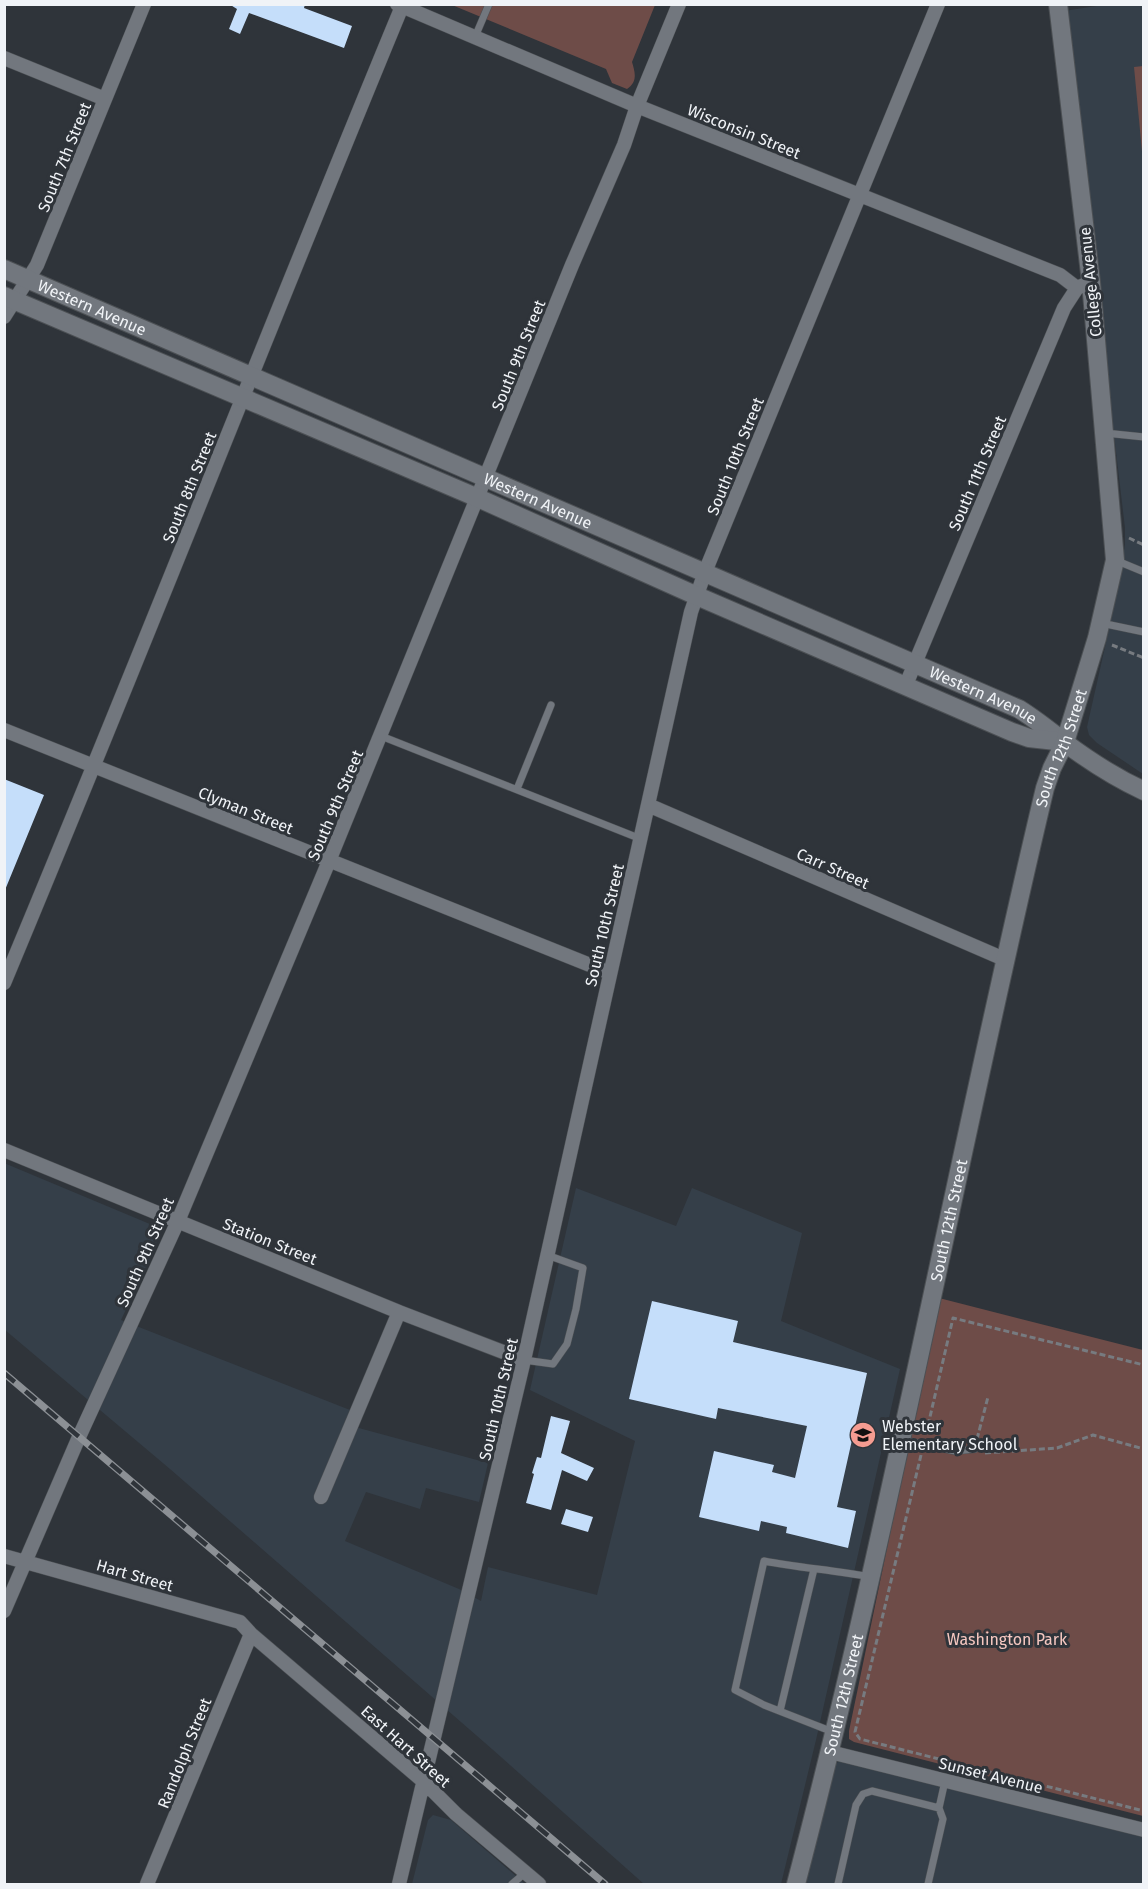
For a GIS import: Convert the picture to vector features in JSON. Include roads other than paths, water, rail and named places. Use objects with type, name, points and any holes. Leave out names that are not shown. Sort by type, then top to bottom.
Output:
[{"type":"street","name":"South 7th Street","points":[[4,317],[9,298],[28,279],[37,265],[144,4]]},
{"type":"street","name":"South 9th Street","points":[[4,1611],[178,1221],[381,736],[572,265],[624,145],[637,105],[679,4]]},
{"type":"street","name":"South 10th Street","points":[[399,1884],[423,1781],[437,1733],[524,1360],[687,631],[697,596],[938,4]]},
{"type":"street","name":"College Avenue","points":[[1058,4],[1084,285],[1104,433],[1115,560]]},
{"type":"street","name":"Wisconsin Street","points":[[401,5],[637,105],[1084,285]]},
{"type":"street","name":"South 8th Street","points":[[4,983],[95,766],[401,5]]},
{"type":"street","points":[[4,58],[105,99]]},
{"type":"street","name":"Western Avenue","points":[[4,269],[1019,709],[1039,720],[1065,742],[1116,776],[1143,791]]},
{"type":"street","name":"South 11th Street","points":[[905,687],[1064,308],[1084,285]]},
{"type":"street","name":"Western Avenue","points":[[9,298],[477,498],[1012,732],[1029,738],[1065,742]]},
{"type":"street","name":"South 12th Street","points":[[796,1884],[835,1733],[1004,959],[1045,788],[1065,742],[1099,631],[1115,560]]},
{"type":"street","name":"Clyman Street","points":[[4,730],[610,973]]},
{"type":"street","name":"Carr Street","points":[[648,805],[1004,959]]},
{"type":"street","name":"Station Street","points":[[4,1150],[399,1312],[524,1360]]},
{"type":"street","points":[[321,1497],[399,1312]]},
{"type":"street","name":"Hart Street","points":[[4,1556],[240,1622],[251,1634]]},
{"type":"street","name":"East Hart Street","points":[[251,1634],[423,1781],[456,1814],[538,1884]]},
{"type":"street","name":"Randolph Street","points":[[147,1884],[251,1634]]},
{"type":"street","name":"Sunset Avenue","points":[[830,1752],[1143,1830]]},
{"type":"lane","points":[[475,37],[489,4]]},
{"type":"lane","points":[[1104,433],[1143,437]]},
{"type":"lane","points":[[1115,560],[1143,572]]},
{"type":"lane","points":[[1099,631],[1143,632]]},
{"type":"lane","points":[[517,789],[551,705]]},
{"type":"lane","points":[[381,736],[640,839]]},
{"type":"lane","points":[[524,1360],[553,1364],[567,1344],[576,1309],[584,1268],[547,1255]]},
{"type":"lane","points":[[900,1440],[955,1451],[975,1449]]},
{"type":"lane","points":[[835,1733],[735,1690],[764,1561],[870,1577]]},
{"type":"lane","points":[[780,1711],[814,1569]]},
{"type":"lane","points":[[928,1884],[943,1819],[939,1808],[945,1781]]},
{"type":"lane","points":[[838,1884],[856,1805],[863,1794],[872,1791],[939,1808]]},
{"type":"lane","points":[[512,1884],[525,1873]]},
{"type":"railway","points":[[4,1373],[605,1884]]},
{"type":"place","name":"Webster Elementary School","points":[[863,1435]]},
{"type":"park label","name":"Washington Park","points":[[1007,1639]]}]
